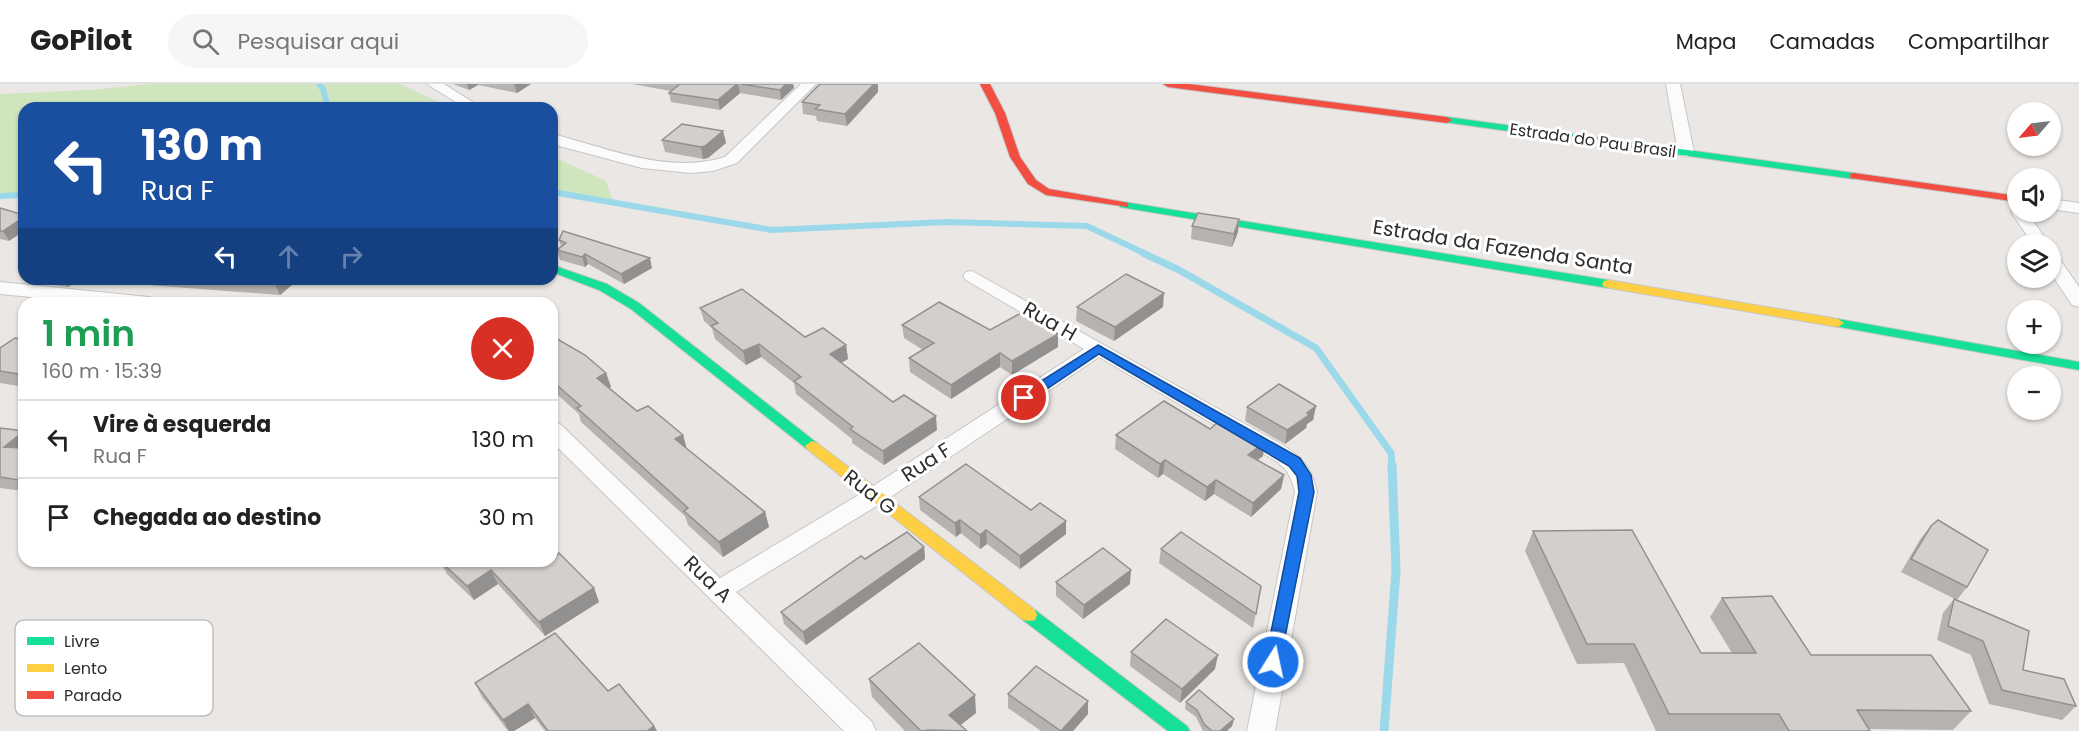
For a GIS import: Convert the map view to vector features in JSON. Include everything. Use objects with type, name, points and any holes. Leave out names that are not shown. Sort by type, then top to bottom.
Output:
[{"type":"street","points":[[434,84],[465,102]]},
{"type":"street","points":[[558,141],[627,159],[687,168],[717,166],[731,160],[809,84]]},
{"type":"street","name":"Estrada da Fazenda Santa","points":[[985,84],[1000,112],[1018,169],[1028,180],[1046,192],[1715,301],[2079,366]]},
{"type":"street","name":"Estrada do Pau Brasil","points":[[1168,84],[1686,153],[2007,204]]},
{"type":"street","points":[[1673,84],[1686,153]]},
{"type":"street","points":[[2061,206],[2079,208]]},
{"type":"street","name":"Rua G","points":[[558,270],[603,287],[635,306],[875,496],[1181,731]]},
{"type":"street","points":[[2061,274],[2079,300]]},
{"type":"street","name":"Rua H","points":[[972,276],[1271,447],[1294,462],[1304,475],[1306,492],[1261,731]]},
{"type":"street","points":[[12,285],[103,297]]},
{"type":"street","name":"Rua F","points":[[720,590],[875,496],[1098,349]]},
{"type":"street","name":"Rua A","points":[[558,435],[720,590],[862,731]]},
{"type":"green space","points":[[150,84],[400,84],[438,102],[18,102],[18,198],[0,196],[0,94],[91,90]]},
{"type":"green space","points":[[558,159],[606,181],[613,203],[558,196]]},
{"type":"building","points":[[680,84],[737,84],[718,100],[669,93]]},
{"type":"building","points":[[741,84],[786,84],[780,90]]},
{"type":"building","points":[[820,84],[874,84],[845,114],[815,109],[820,105],[802,102]]},
{"type":"building","points":[[682,124],[723,131],[701,147],[662,140]]},
{"type":"building","points":[[0,208],[18,213],[18,221],[0,231]]},
{"type":"building","points":[[1198,213],[1239,219],[1234,234],[1192,226]]},
{"type":"building","points":[[563,231],[650,258],[621,274],[585,254],[582,257],[558,250],[566,243],[559,240]]},
{"type":"building","points":[[1126,274],[1164,293],[1115,327],[1077,307]]},
{"type":"building","points":[[742,289],[805,337],[823,328],[846,345],[830,354],[893,402],[904,395],[936,416],[883,451],[850,429],[853,427],[794,381],[801,377],[759,344],[743,351],[711,326],[718,323],[700,308]]},
{"type":"building","points":[[939,302],[990,330],[1023,312],[1058,334],[1012,361],[1000,353],[951,385],[909,358],[934,343],[902,325]]},
{"type":"building","points":[[15,338],[18,339],[18,374],[0,371],[0,348]]},
{"type":"building","points":[[558,339],[585,355],[606,373],[597,378],[637,411],[648,406],[683,435],[675,439],[765,512],[719,542],[684,511],[688,508],[577,408],[581,406],[558,386]]},
{"type":"building","points":[[1279,384],[1316,406],[1307,413],[1309,415],[1287,430],[1247,407]]},
{"type":"building","points":[[1164,401],[1210,429],[1217,423],[1222,426],[1229,421],[1265,442],[1248,455],[1284,475],[1253,503],[1216,480],[1207,487],[1165,460],[1160,464],[1116,435]]},
{"type":"building","points":[[0,428],[18,430],[18,436],[4,447],[18,448],[18,480],[0,477]]},
{"type":"building","points":[[966,464],[1031,510],[1040,503],[1066,521],[1020,556],[986,530],[980,535],[960,520],[955,523],[919,497]]},
{"type":"building","points":[[1938,520],[1988,550],[1967,587],[1911,559],[1931,526]]},
{"type":"building","points":[[1632,530],[1701,653],[1756,653],[1722,598],[1772,596],[1811,655],[1931,655],[1971,711],[1857,710],[1870,731],[1789,731],[1779,714],[1669,714],[1634,644],[1587,644],[1533,531]]},
{"type":"building","points":[[907,532],[924,547],[803,632],[781,612],[861,556],[865,559]]},
{"type":"building","points":[[1181,532],[1261,586],[1256,614],[1161,549]]},
{"type":"building","points":[[1103,548],[1131,570],[1084,605],[1056,582]]},
{"type":"building","points":[[559,553],[594,588],[539,622],[491,570],[467,586],[446,567],[558,567]]},
{"type":"building","points":[[1954,599],[2029,631],[2023,670],[2064,679],[2076,706],[2002,690],[1983,641],[1948,626]]},
{"type":"building","points":[[1166,619],[1218,655],[1182,689],[1131,652]]},
{"type":"building","points":[[555,633],[608,691],[619,684],[654,726],[647,731],[548,731],[528,704],[503,720],[475,683]]},
{"type":"building","points":[[919,643],[975,695],[949,715],[967,731],[921,731],[869,679]]},
{"type":"building","points":[[1036,666],[1088,701],[1061,731],[1008,694]]},
{"type":"building","points":[[1199,690],[1234,719],[1220,731],[1212,731],[1204,724],[1197,710],[1186,702]]},
{"type":"waterway","points":[[319,84],[326,102]]},
{"type":"waterway","points":[[558,193],[772,230],[947,222],[1087,226],[1146,254]]},
{"type":"waterway","points":[[0,196],[18,195]]},
{"type":"waterway","points":[[1143,253],[1179,270],[1316,348],[1391,453],[1392,466]]},
{"type":"waterway","points":[[1384,731],[1396,571],[1392,465]]},
{"type":"traffic: fast","points":[[1447,120],[1854,176]]},
{"type":"traffic: fast","points":[[1124,205],[1608,284]]},
{"type":"traffic: fast","points":[[558,270],[603,287],[635,306],[812,446]]},
{"type":"traffic: fast","points":[[1838,323],[2079,366]]},
{"type":"traffic: fast","points":[[1029,615],[1181,731]]},
{"type":"traffic: slow","points":[[1608,284],[1838,323]]},
{"type":"traffic: slow","points":[[812,446],[1029,615]]},
{"type":"traffic: jam","points":[[985,84],[1000,113],[1015,157],[1032,182],[1046,192],[1124,205]]},
{"type":"traffic: jam","points":[[1168,84],[1447,120]]},
{"type":"traffic: jam","points":[[1854,176],[2007,197]]},
{"type":"route","points":[[1024,398],[1098,349],[1294,462],[1304,475],[1306,492],[1273,662]]}]
